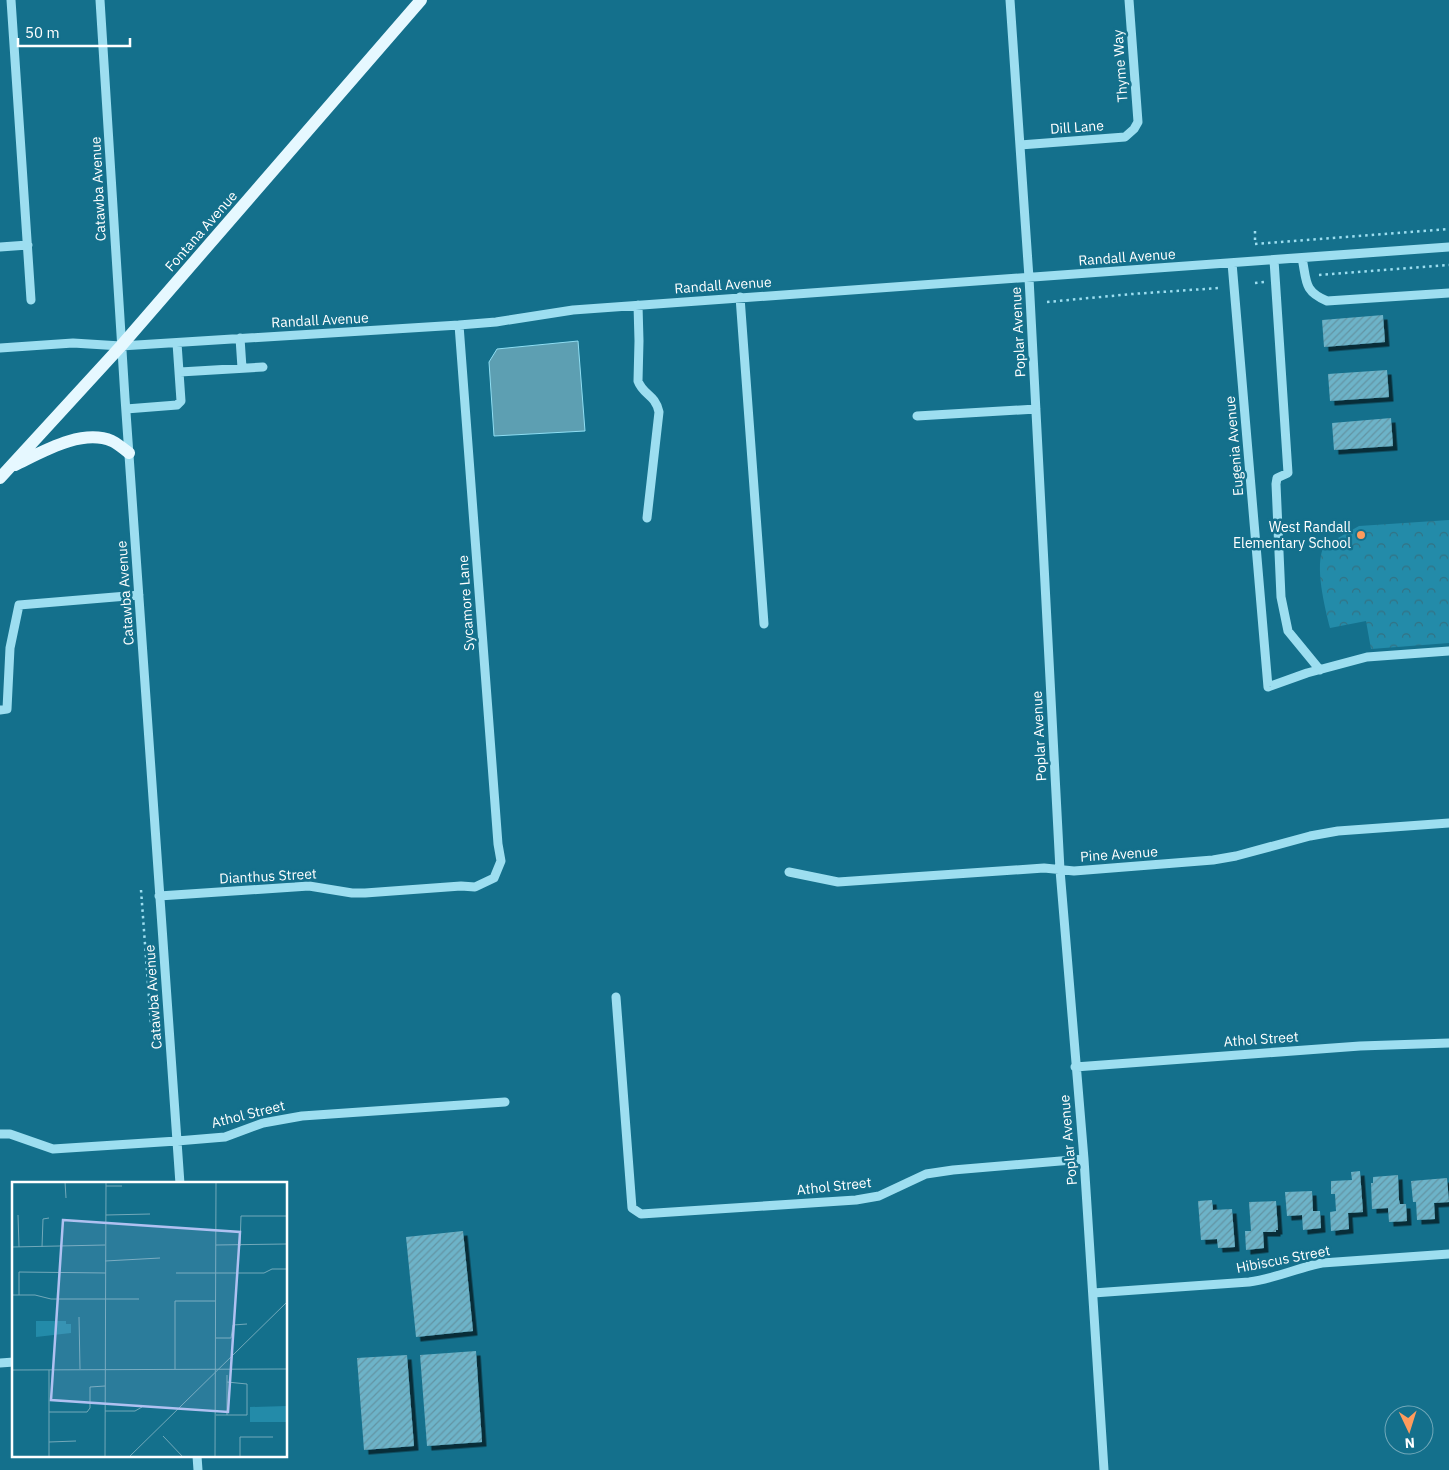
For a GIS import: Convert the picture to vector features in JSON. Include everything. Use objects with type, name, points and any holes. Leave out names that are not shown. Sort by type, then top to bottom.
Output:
[{"type":"main road","name":"Fontana Avenue","points":[[4,473],[122,346],[421,0]]},
{"type":"main road","points":[[4,473],[54,447],[85,437],[112,441],[129,452]]},
{"type":"street","points":[[11,0],[31,300]]},
{"type":"street","name":"Catawba Avenue","points":[[100,0],[126,409],[180,1182]]},
{"type":"street","name":"Poplar Avenue","points":[[1010,0],[1029,278],[1060,870],[1084,1160],[1104,1470]]},
{"type":"street","name":"Thyme Way","points":[[1129,0],[1138,122],[1134,129]]},
{"type":"street","name":"Dill Lane","points":[[1020,145],[1125,137],[1134,129]]},
{"type":"street","points":[[0,247],[28,245]]},
{"type":"street","name":"Randall Avenue","points":[[0,348],[73,343],[122,346],[459,325],[496,322],[573,310],[1449,247]]},
{"type":"street","points":[[1302,258],[1308,287],[1314,296],[1327,301],[1449,293]]},
{"type":"street","points":[[1274,260],[1288,473],[1277,478],[1276,484],[1281,597],[1288,631],[1320,670],[1367,657],[1449,651]]},
{"type":"street","name":"Eugenia Avenue","points":[[1232,263],[1268,687],[1320,670]]},
{"type":"street","points":[[740,298],[764,624]]},
{"type":"street","points":[[638,305],[638,381],[640,387],[657,402],[659,412],[647,518]]},
{"type":"street","name":"Sycamore Lane","points":[[459,325],[498,844],[501,861],[494,878]]},
{"type":"street","points":[[240,338],[242,368]]},
{"type":"street","points":[[126,409],[177,405],[181,401],[177,342]]},
{"type":"street","points":[[180,372],[263,366]]},
{"type":"street","points":[[917,416],[1036,409]]},
{"type":"street","points":[[0,710],[7,709],[10,648],[19,605],[139,595]]},
{"type":"street","name":"Pine Avenue","points":[[789,872],[838,882],[1044,868],[1074,871],[1213,860],[1338,831],[1449,823]]},
{"type":"street","name":"Dianthus Street","points":[[160,896],[309,886],[352,893],[365,893],[461,886],[475,887],[494,878]]},
{"type":"street","name":"Athol Street","points":[[616,997],[632,1208],[641,1214],[856,1200],[879,1196],[926,1174],[953,1170],[1084,1160]]},
{"type":"street","name":"Athol Street","points":[[1075,1067],[1360,1046],[1449,1043]]},
{"type":"street","name":"Athol Street","points":[[0,1134],[10,1134],[53,1149],[177,1142],[225,1137],[263,1124],[302,1116],[505,1102]]},
{"type":"street","name":"Hibiscus Street","points":[[1093,1293],[1260,1281],[1322,1263],[1449,1254]]},
{"type":"path","points":[[1255,231],[1255,244],[1449,229]]},
{"type":"path","points":[[1319,276],[1449,265]]},
{"type":"path","points":[[1047,302],[1219,288]]},
{"type":"path","points":[[141,890],[151,1025]]},
{"type":"green space","points":[[1449,520],[1449,643],[1371,649],[1366,621],[1330,628],[1320,575],[1321,554],[1324,546],[1359,526]]},
{"type":"shaded area","points":[[578,341],[585,431],[494,436],[489,362],[497,349]]},
{"type":"building","points":[[1383,315],[1385,342],[1324,347],[1322,320]]},
{"type":"building","points":[[1387,370],[1389,397],[1330,401],[1328,374]]},
{"type":"building","points":[[1391,418],[1393,446],[1334,450],[1332,423]]},
{"type":"building","points":[[1360,1171],[1363,1212],[1348,1213],[1349,1229],[1331,1231],[1330,1212],[1336,1211],[1335,1194],[1331,1194],[1331,1181],[1352,1180],[1351,1172]]},
{"type":"building","points":[[1398,1175],[1399,1200],[1400,1204],[1406,1204],[1407,1221],[1389,1222],[1388,1208],[1372,1209],[1371,1183],[1373,1183],[1373,1177]]},
{"type":"building","points":[[1447,1178],[1449,1202],[1434,1203],[1435,1219],[1417,1220],[1416,1202],[1413,1202],[1411,1181]]},
{"type":"building","points":[[1312,1191],[1313,1211],[1320,1211],[1321,1228],[1303,1230],[1302,1215],[1287,1216],[1285,1192]]},
{"type":"building","points":[[1212,1200],[1213,1210],[1232,1209],[1235,1247],[1218,1248],[1217,1239],[1201,1240],[1198,1201]]},
{"type":"building","points":[[1276,1201],[1278,1230],[1276,1232],[1263,1232],[1264,1248],[1246,1250],[1245,1231],[1251,1231],[1249,1202]]},
{"type":"building","points":[[463,1231],[473,1331],[416,1337],[406,1237]]},
{"type":"building","points":[[476,1351],[482,1442],[427,1446],[420,1355]]},
{"type":"building","points":[[407,1355],[414,1446],[364,1450],[357,1358]]},
{"type":"place","name":"West Randall Elementary School","points":[[1361,535]]}]
